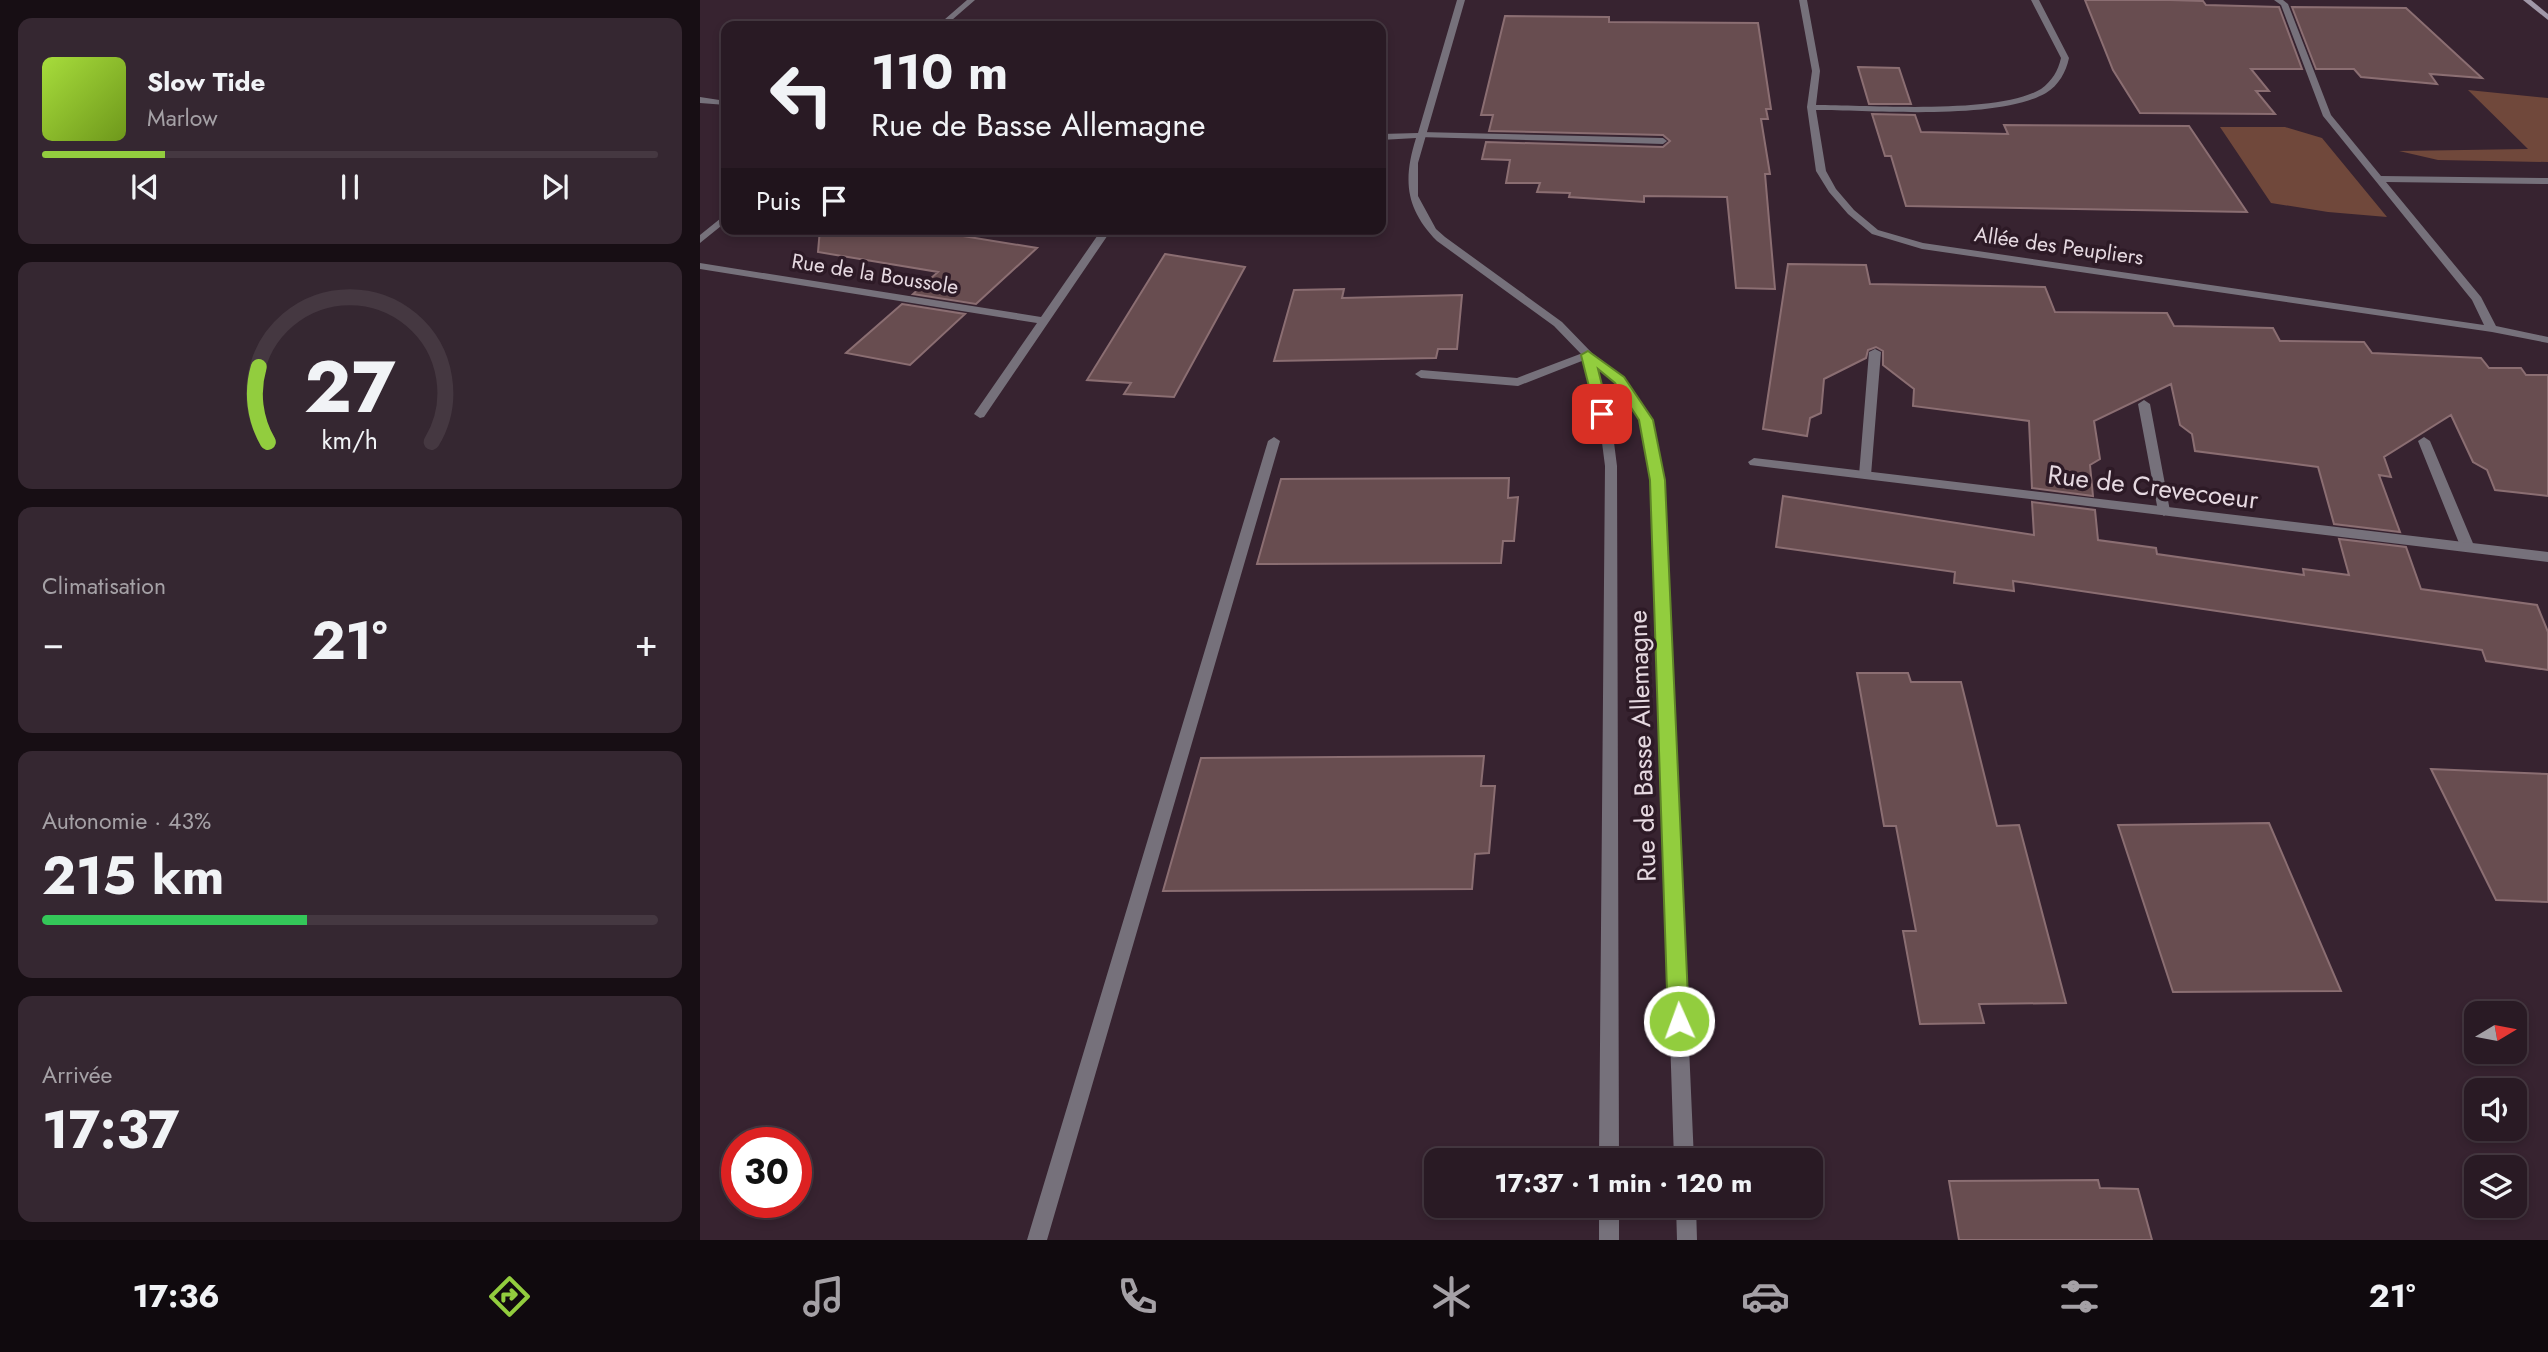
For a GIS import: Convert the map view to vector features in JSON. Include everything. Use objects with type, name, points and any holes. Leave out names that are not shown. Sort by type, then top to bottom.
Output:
[{"type":"street","points":[[948,21],[971,0]]},
{"type":"street","name":"Rue de Basse Allemagne","points":[[1461,0],[1413,163],[1413,196],[1432,230],[1558,324],[1588,355],[1620,380],[1646,420],[1658,480],[1684,1148]]},
{"type":"street","name":"Allée des Peupliers","points":[[1802,0],[1816,71],[1811,107],[1821,171],[1832,190],[1851,212],[1875,232],[1922,246],[2492,329],[2548,340]]},
{"type":"street","points":[[1811,107],[1969,107],[2041,93],[2060,76],[2065,58],[2035,0]]},
{"type":"street","points":[[2278,0],[2284,4],[2327,116],[2477,299],[2492,329]]},
{"type":"street","points":[[2527,0],[2548,18]]},
{"type":"street","points":[[700,100],[721,102]]},
{"type":"street","points":[[1386,137],[1421,135],[1663,141]]},
{"type":"street","points":[[2378,179],[2548,181]]},
{"type":"street","points":[[700,240],[721,221]]},
{"type":"street","points":[[980,414],[1103,235]]},
{"type":"street","name":"Rue de la Boussole","points":[[700,266],[1043,321]]},
{"type":"street","points":[[1865,475],[1875,352]]},
{"type":"street","points":[[1421,374],[1518,382],[1588,355]]},
{"type":"street","name":"Rue de Basse Allemagne","points":[[1588,355],[1611,466],[1609,1148]]},
{"type":"street","points":[[2144,404],[2164,511]]},
{"type":"street","points":[[1037,1240],[1274,441]]},
{"type":"street","points":[[2424,441],[2468,548]]},
{"type":"street","name":"Rue de Crevecoeur","points":[[1754,462],[2548,557]]},
{"type":"street","points":[[1609,1218],[1609,1240]]},
{"type":"street","points":[[1686,1218],[1687,1240]]},
{"type":"shaded area","points":[[2468,90],[2548,98],[2548,162],[2438,160],[2399,151],[2528,149]]},
{"type":"shaded area","points":[[2220,127],[2285,127],[2322,138],[2387,217],[2328,212],[2271,203]]},
{"type":"building","points":[[2085,0],[2203,1],[2206,5],[2279,7],[2302,69],[2251,69],[2269,91],[2256,91],[2275,114],[2140,113],[2113,70]]},
{"type":"building","points":[[2292,7],[2406,8],[2482,78],[2430,74],[2437,84],[2361,77],[2354,69],[2316,69]]},
{"type":"building","points":[[1505,16],[1609,17],[1609,22],[1758,23],[1771,109],[1766,109],[1768,119],[1761,119],[1770,174],[1765,174],[1775,289],[1736,288],[1727,197],[1644,196],[1644,202],[1569,197],[1570,193],[1537,192],[1540,183],[1506,183],[1510,160],[1482,159],[1486,142],[1663,147],[1670,141],[1663,135],[1489,131],[1493,115],[1481,115]]},
{"type":"building","points":[[1858,67],[1899,68],[1911,104],[1869,104]]},
{"type":"building","points":[[1872,114],[1915,115],[1921,132],[2008,134],[2004,125],[2189,126],[2247,212],[1906,206],[1891,156],[1885,156]]},
{"type":"building","points":[[819,235],[957,235],[1037,248],[976,304],[913,294],[938,272],[818,252]]},
{"type":"building","points":[[1165,254],[1245,267],[1174,397],[1124,394],[1131,383],[1087,380]]},
{"type":"building","points":[[1788,264],[1866,265],[1870,284],[2045,287],[2055,312],[2167,313],[2174,326],[2273,328],[2280,341],[2364,342],[2372,353],[2481,358],[2489,368],[2521,368],[2526,375],[2548,375],[2548,496],[2495,490],[2487,470],[2473,462],[2451,415],[2384,457],[2391,477],[2379,475],[2400,532],[2334,524],[2318,467],[2195,451],[2192,434],[2180,425],[2171,384],[2094,421],[2100,459],[2090,465],[2093,496],[2032,488],[2029,421],[1913,406],[1914,389],[1883,365],[1883,351],[1876,347],[1868,350],[1866,358],[1824,379],[1821,413],[1810,418],[1807,436],[1763,429]]},
{"type":"building","points":[[1344,289],[1342,298],[1462,295],[1457,349],[1438,349],[1436,358],[1274,361],[1294,290]]},
{"type":"building","points":[[902,304],[965,314],[910,365],[846,353]]},
{"type":"building","points":[[1509,478],[1508,498],[1518,497],[1514,541],[1503,541],[1501,563],[1257,564],[1281,479]]},
{"type":"building","points":[[1783,496],[2034,535],[2032,502],[2095,510],[2098,540],[2156,548],[2157,554],[2304,575],[2303,569],[2349,575],[2339,539],[2406,547],[2421,589],[2537,605],[2548,632],[2548,670],[2486,661],[2482,650],[2013,581],[2014,591],[1954,583],[1955,572],[1776,547]]},
{"type":"building","points":[[1857,673],[1908,673],[1911,682],[1961,682],[1997,826],[2019,825],[2066,1003],[1979,1004],[1984,1023],[1920,1024],[1903,931],[1916,931],[1896,826],[1884,826]]},
{"type":"building","points":[[1484,756],[1481,786],[1495,786],[1489,853],[1475,854],[1472,889],[1163,891],[1201,758]]},
{"type":"building","points":[[2431,769],[2548,774],[2548,902],[2496,900]]},
{"type":"building","points":[[2269,823],[2341,991],[2173,992],[2118,825]]},
{"type":"building","points":[[2098,1180],[2100,1188],[2138,1189],[2152,1240],[1959,1240],[1949,1181]]},
{"type":"route","points":[[1602,414],[1588,355],[1620,380],[1646,420],[1658,480],[1679,1021]]}]
